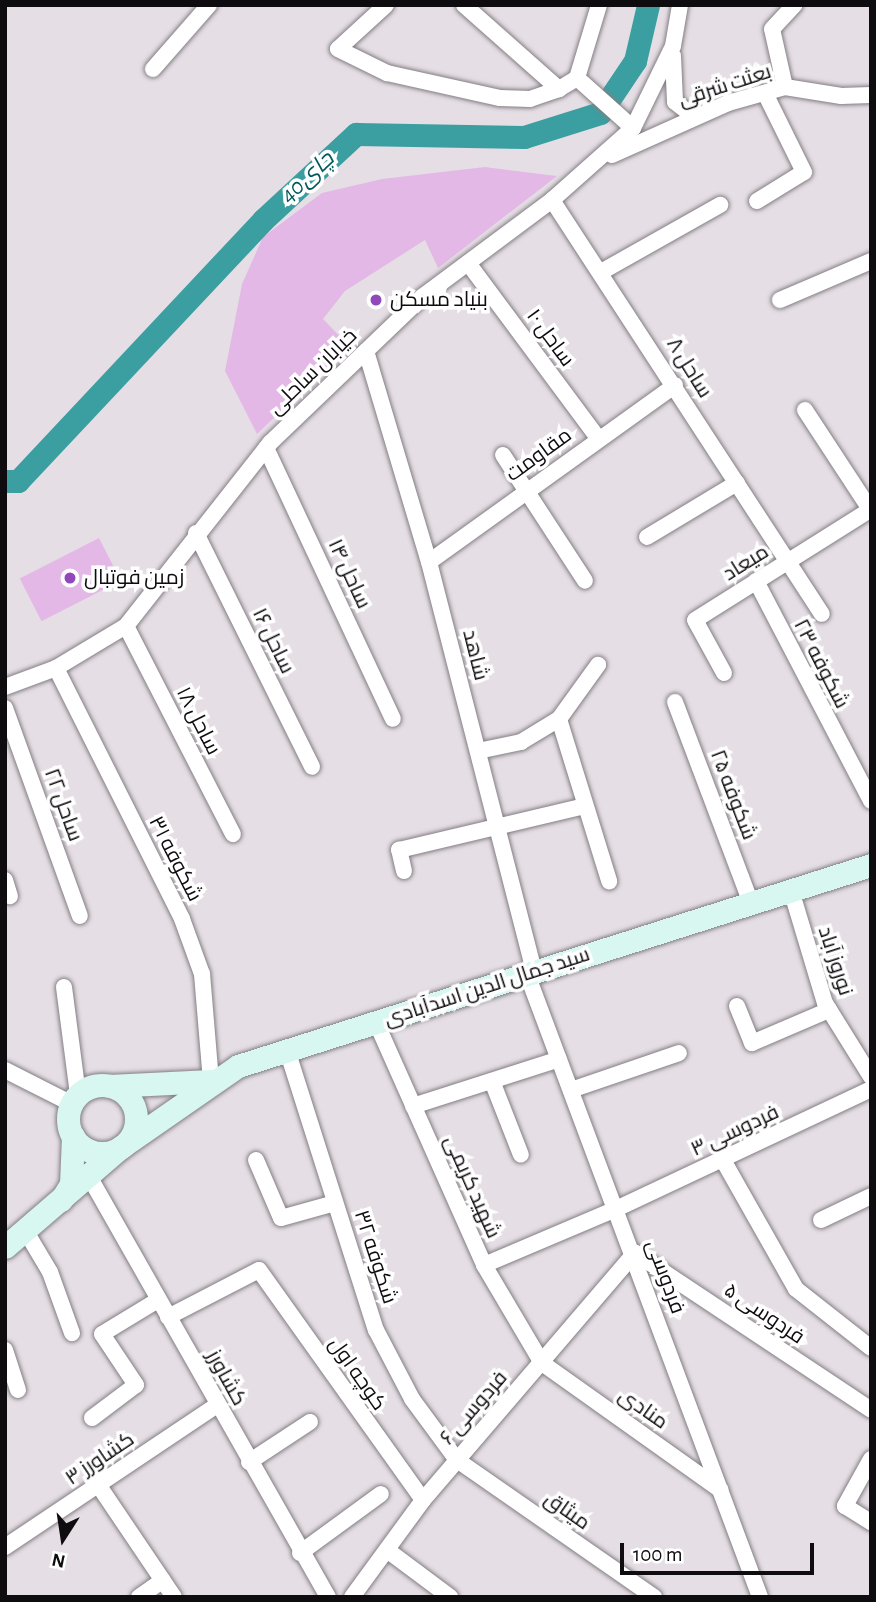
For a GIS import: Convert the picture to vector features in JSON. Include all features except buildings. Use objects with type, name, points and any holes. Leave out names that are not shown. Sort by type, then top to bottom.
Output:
[{"type":"main road","name":"سید جمال الدین اسدآبادی","points":[[121,1147],[211,1082],[238,1066],[871,865]]},
{"type":"main road","points":[[60,1201],[71,1184],[73,1136],[69,1126],[75,1100],[88,1089],[211,1082]]},
{"type":"main road","points":[[5,1247],[90,1178],[135,1130],[134,1108],[120,1090],[109,1086]]},
{"type":"main road","points":[[73,1136],[89,1151],[100,1153],[121,1147]]},
{"type":"street","points":[[153,69],[209,5]]},
{"type":"street","points":[[386,5],[338,49],[387,73],[500,98],[530,99],[559,89],[577,78],[599,5]]},
{"type":"street","points":[[464,5],[559,89]]},
{"type":"street","name":"خیابان ساحلی","points":[[5,687],[56,668],[125,626],[153,596],[196,533],[266,447],[422,297],[552,200],[633,128],[673,46],[680,5]]},
{"type":"street","points":[[785,87],[772,29],[794,5]]},
{"type":"street","points":[[673,46],[675,102],[694,117]]},
{"type":"street","points":[[577,78],[633,128]]},
{"type":"street","name":"بعثت شرقی","points":[[600,160],[694,117],[785,87],[841,96],[871,95]]},
{"type":"street","points":[[757,201],[804,172],[765,93]]},
{"type":"street","name":"ساحل ۸","points":[[552,200],[822,614]]},
{"type":"street","points":[[601,272],[720,205]]},
{"type":"street","points":[[780,300],[871,261]]},
{"type":"street","name":"ساحل ۱۰","points":[[468,262],[598,438]]},
{"type":"street","name":"شاهد","points":[[366,351],[429,562],[497,828],[530,973]]},
{"type":"street","name":"مقاومت","points":[[429,562],[675,385]]},
{"type":"street","points":[[805,410],[870,509]]},
{"type":"street","name":"ساحل ۱۴","points":[[266,447],[393,719]]},
{"type":"street","points":[[503,454],[585,581]]},
{"type":"street","points":[[647,537],[737,483]]},
{"type":"street","name":"میعاد","points":[[724,673],[695,620],[870,509]]},
{"type":"street","name":"ساحل ۱۶","points":[[196,533],[312,767]]},
{"type":"street","name":"شکوفه ۲۳","points":[[756,582],[871,801]]},
{"type":"street","name":"ساحل ۱۸","points":[[125,626],[233,834]]},
{"type":"street","points":[[478,751],[521,742],[559,719],[598,665]]},
{"type":"street","name":"شکوفه ۳۱","points":[[56,668],[182,919],[202,974],[211,1082]]},
{"type":"street","name":"شکوفه ۲۵","points":[[675,702],[751,903]]},
{"type":"street","name":"ساحل ۲۲","points":[[5,708],[80,916]]},
{"type":"street","points":[[559,719],[609,881]]},
{"type":"street","points":[[404,871],[399,850],[584,806]]},
{"type":"street","name":"نوروز آباد","points":[[791,890],[829,1010],[871,1077]]},
{"type":"street","name":"فردوسی","points":[[530,973],[559,1059],[635,1253],[757,1590]]},
{"type":"street","points":[[5,1070],[75,1100],[64,987]]},
{"type":"street","points":[[737,1006],[752,1044],[829,1010]]},
{"type":"street","name":"شهید کریمی","points":[[376,1022],[484,1265],[542,1363]]},
{"type":"street","name":"شکوفه ۳۲","points":[[287,1050],[376,1331],[412,1399],[457,1460]]},
{"type":"street","points":[[571,1090],[680,1054]]},
{"type":"street","points":[[413,1106],[559,1059]]},
{"type":"street","points":[[492,1081],[521,1155]]},
{"type":"street","name":"فردوسی ۳","points":[[484,1265],[616,1209],[871,1089]]},
{"type":"street","points":[[256,1160],[281,1218],[335,1203]]},
{"type":"street","points":[[723,1160],[796,1289],[871,1348]]},
{"type":"street","name":"کشاورز","points":[[90,1178],[299,1553],[328,1597]]},
{"type":"street","points":[[821,1220],[871,1196]]},
{"type":"street","points":[[25,1230],[50,1272],[72,1333]]},
{"type":"street","name":"فردوسی ۶","points":[[352,1597],[423,1500],[635,1253]]},
{"type":"street","name":"فردوسی ۵","points":[[635,1253],[869,1404]]},
{"type":"street","name":"کوچه اول","points":[[168,1317],[259,1269],[423,1500]]},
{"type":"street","points":[[92,1418],[136,1385],[102,1334],[158,1300]]},
{"type":"street","points":[[5,1350],[18,1390]]},
{"type":"street","name":"منادی","points":[[542,1363],[720,1490]]},
{"type":"street","name":"کشاورز ۳","points":[[5,1547],[217,1405]]},
{"type":"street","points":[[249,1462],[310,1422]]},
{"type":"street","points":[[871,1459],[845,1506],[871,1522]]},
{"type":"street","name":"میثاق","points":[[457,1460],[654,1597]]},
{"type":"street","points":[[99,1486],[174,1597]]},
{"type":"street","points":[[299,1553],[381,1493]]},
{"type":"street","points":[[387,1550],[450,1597]]},
{"type":"street","points":[[139,1597],[163,1580]]},
{"type":"street","points":[[757,1590],[775,1597]]},
{"type":"shaded area","points":[[485,167],[557,176],[438,268],[425,240],[345,291],[323,319],[349,346],[257,434],[225,371],[242,284],[263,237],[322,193],[382,179]]},
{"type":"shaded area","name":"زمین فوتبال","points":[[99,538],[121,581],[41,621],[20,578]]},
{"type":"waterway","name":"40چای","points":[[5,481],[18,481],[263,220],[356,134],[524,137],[600,113],[635,61],[648,5]]},
{"type":"place","name":"بنیاد مسکن","points":[[376,300]]},
{"type":"place","name":"زمین فوتبال","points":[[70,578]]}]
